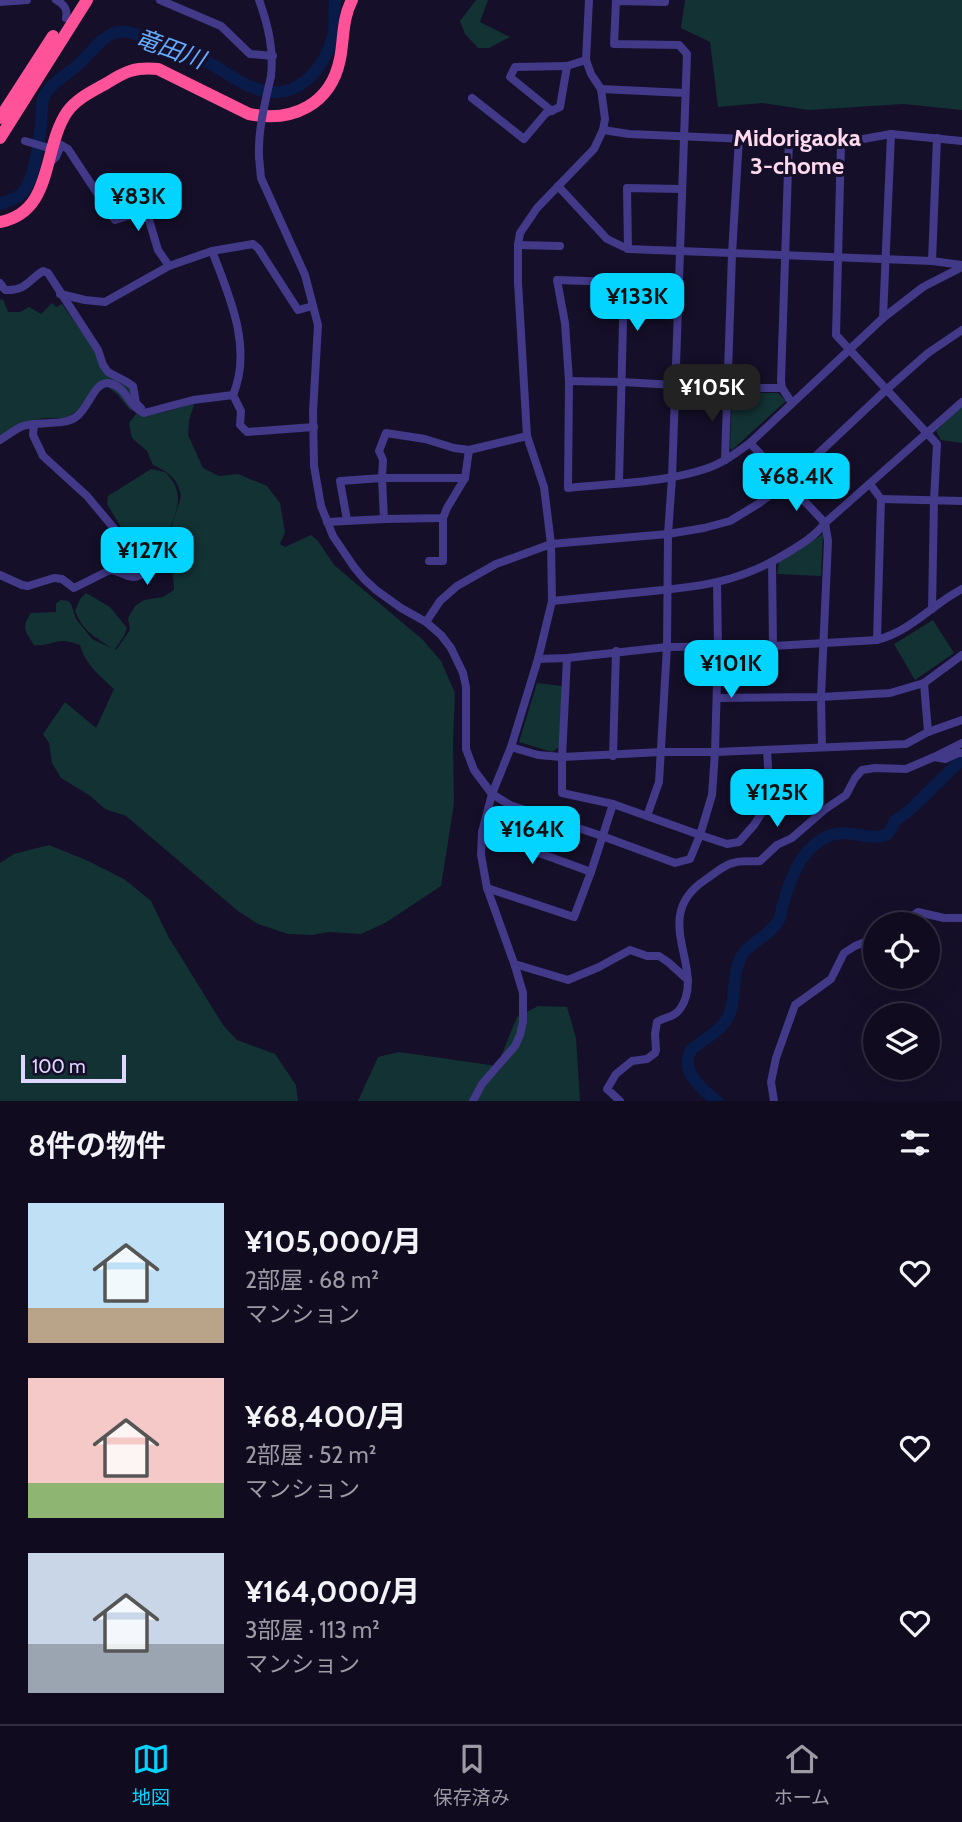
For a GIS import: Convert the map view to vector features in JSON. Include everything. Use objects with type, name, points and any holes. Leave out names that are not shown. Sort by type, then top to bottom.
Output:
[{"type":"highway","points":[[0,118],[78,0]]},
{"type":"highway","points":[[0,138],[87,0]]},
{"type":"highway","points":[[0,222],[30,208],[38,196],[48,163],[48,148],[69,108],[136,68],[158,69],[258,116],[294,113],[316,102],[333,80],[341,56],[344,21],[352,0]]},
{"type":"street","points":[[0,2],[27,0]]},
{"type":"street","points":[[56,0],[65,8],[66,18]]},
{"type":"street","points":[[160,0],[221,26],[250,54],[273,56]]},
{"type":"street","points":[[258,0],[266,20],[273,56],[258,139],[261,178],[305,275],[318,325],[313,412],[317,493],[327,522],[342,550],[364,579],[401,608],[426,622],[451,648],[463,673],[466,687],[466,749],[474,770],[492,794],[524,811],[675,863],[690,859],[712,795],[717,698],[717,583]]},
{"type":"street","points":[[474,1101],[482,1084],[510,1053],[520,1035],[523,993],[487,888],[481,855],[482,832],[492,794],[511,747],[538,659],[552,601],[551,544],[544,487],[527,436],[518,245],[520,233],[537,208],[594,149],[603,130],[605,119],[601,89],[586,60],[589,0]]},
{"type":"street","points":[[647,816],[659,782],[667,647],[668,534],[687,54],[679,46],[614,44],[616,1],[665,0]]},
{"type":"street","points":[[552,111],[510,77],[515,67],[567,66],[586,60]]},
{"type":"street","points":[[472,98],[524,139],[546,113],[560,107],[567,66]]},
{"type":"street","points":[[601,89],[685,93]]},
{"type":"street","points":[[603,130],[629,134],[841,143],[891,134],[962,141]]},
{"type":"street","points":[[883,318],[891,134]]},
{"type":"street","points":[[725,460],[739,138]]},
{"type":"street","points":[[932,261],[937,138]]},
{"type":"street","points":[[789,140],[781,380],[782,388],[792,403]]},
{"type":"street","points":[[25,141],[48,148]]},
{"type":"street","points":[[841,143],[836,335],[937,444],[932,609]]},
{"type":"street","points":[[48,163],[52,162],[61,145],[68,149],[116,220],[146,210],[158,250],[169,266]]},
{"type":"street","points":[[558,186],[607,239],[628,249],[932,261],[962,266]]},
{"type":"street","points":[[628,249],[627,188],[681,189]]},
{"type":"street","points":[[60,294],[106,302],[169,266],[212,251],[253,244],[298,310],[313,306]]},
{"type":"street","points":[[518,245],[561,246]]},
{"type":"street","points":[[212,251],[239,327],[239,374],[233,395],[241,411],[240,425],[247,432],[314,427]]},
{"type":"street","points":[[678,284],[557,280],[565,323],[569,381],[568,488],[671,478],[725,460],[750,443],[883,318],[923,287],[962,266]]},
{"type":"street","points":[[0,283],[5,290],[16,290],[24,288],[43,271],[48,273],[97,350],[103,365],[108,372],[132,386],[136,403],[144,413]]},
{"type":"street","points":[[619,482],[624,283]]},
{"type":"street","points":[[426,622],[440,601],[457,586],[496,564],[551,544],[668,534],[730,521],[787,483],[928,353],[962,330]]},
{"type":"street","points":[[569,381],[782,388]]},
{"type":"street","points":[[0,440],[20,427],[70,420],[82,412],[101,384],[109,383],[121,389],[136,410],[144,413],[193,400],[233,395]]},
{"type":"street","points":[[552,601],[693,588],[738,577],[772,562],[807,541],[962,402]]},
{"type":"street","points":[[0,575],[27,586],[54,578],[62,579],[74,588],[110,570],[121,550],[122,538],[87,496],[43,456],[33,435],[34,424]]},
{"type":"street","points":[[384,519],[383,460],[379,451],[386,433],[468,450],[527,436]]},
{"type":"street","points":[[750,443],[825,523],[828,541],[821,697],[822,747]]},
{"type":"street","points":[[429,561],[443,561],[443,518],[465,478],[468,450]]},
{"type":"street","points":[[347,520],[340,481],[465,478]]},
{"type":"street","points":[[870,484],[881,499],[877,640]]},
{"type":"street","points":[[881,499],[962,501]]},
{"type":"street","points":[[327,522],[443,518]]},
{"type":"street","points":[[110,570],[136,576],[155,562],[158,551]]},
{"type":"street","points":[[772,562],[773,646]]},
{"type":"street","points":[[538,659],[667,647],[718,648],[877,640],[909,627],[962,589]]},
{"type":"street","points":[[612,755],[616,651]]},
{"type":"street","points":[[717,698],[890,693],[924,683],[962,655]]},
{"type":"street","points":[[567,658],[562,793],[613,804],[727,844],[739,842],[770,800],[767,750]]},
{"type":"street","points":[[924,683],[928,732]]},
{"type":"street","points":[[511,747],[538,755],[562,757],[906,744],[928,732],[962,720]]},
{"type":"street","points":[[621,1101],[607,1089],[615,1074],[632,1061],[647,1059],[655,1053],[657,1022],[675,1015],[686,995],[688,981],[679,926],[684,906],[695,887],[732,863],[760,862],[777,845],[792,838],[846,795],[862,770],[906,769],[962,743]]},
{"type":"street","points":[[934,757],[945,759],[962,753]]},
{"type":"street","points":[[487,888],[574,917],[592,872],[613,804]]},
{"type":"street","points":[[482,832],[592,872]]},
{"type":"street","points":[[940,917],[962,918]]},
{"type":"street","points":[[774,1101],[771,1082],[776,1058],[795,1005],[831,979],[844,953],[863,943]]},
{"type":"street","points":[[515,966],[568,980],[630,950],[647,956],[659,956],[688,981]]},
{"type":"green space","points":[[476,0],[488,0],[480,22],[510,37],[489,48],[478,48],[465,34],[460,21]]},
{"type":"green space","points":[[685,0],[962,0],[962,110],[903,104],[809,110],[762,103],[718,107],[710,42],[681,28]]},
{"type":"green space","points":[[3,299],[8,312],[20,312],[29,307],[41,314],[52,303],[56,307],[62,304],[91,345],[98,362],[128,384],[139,410],[130,410],[117,394],[101,382],[77,411],[66,418],[44,418],[19,424],[0,435],[0,300]]},
{"type":"green space","points":[[732,393],[778,393],[786,401],[732,450],[730,448]]},
{"type":"green space","points":[[195,402],[189,420],[188,435],[203,468],[219,476],[238,474],[267,486],[280,503],[285,532],[280,544],[285,547],[311,535],[334,565],[423,640],[441,661],[455,693],[454,804],[441,886],[385,923],[361,934],[288,934],[258,924],[238,911],[126,816],[105,809],[89,795],[61,778],[52,763],[49,743],[43,734],[65,702],[96,728],[114,689],[89,664],[80,645],[60,641],[34,645],[26,632],[26,622],[31,613],[56,612],[56,603],[61,600],[68,601],[76,619],[92,639],[111,648],[86,629],[75,611],[86,593],[110,607],[127,628],[116,650],[130,630],[128,618],[135,606],[144,600],[163,597],[174,590],[168,549],[170,531],[181,496],[180,490],[172,477],[153,465],[147,451],[132,438],[129,423],[136,414],[157,414]]},
{"type":"green space","points":[[962,406],[962,443],[941,440],[936,431]]},
{"type":"green space","points":[[151,469],[165,472],[173,481],[178,498],[175,516],[163,546],[157,545],[154,552],[127,537],[107,504],[108,496]]},
{"type":"green space","points":[[823,534],[821,576],[777,574],[779,562]]},
{"type":"green space","points":[[933,620],[954,653],[915,680],[894,644]]},
{"type":"green space","points":[[537,683],[562,686],[559,747],[552,752],[519,742]]},
{"type":"green space","points":[[49,845],[124,879],[151,901],[168,936],[223,1025],[237,1040],[275,1054],[296,1085],[298,1101],[0,1101],[0,863],[14,854]]},
{"type":"green space","points":[[538,1006],[567,1007],[576,1038],[580,1101],[358,1101],[378,1057],[399,1052],[497,1066],[517,1017]]},
{"type":"waterway","name":"竜田川","points":[[0,204],[21,194],[31,178],[38,150],[45,94],[107,37],[122,31],[133,33],[200,58],[253,88],[273,92],[286,91],[307,80],[323,61],[333,37],[335,0]]},
{"type":"waterway","points":[[717,1101],[694,1078],[688,1057],[692,1049],[716,1031],[728,1017],[742,955],[772,929],[780,918],[800,861],[813,846],[830,835],[847,833],[871,837],[888,834],[895,821],[910,810],[962,759]]},
{"type":"district","name":"Midorigaoka 3-chome","points":[[797,152]]}]
